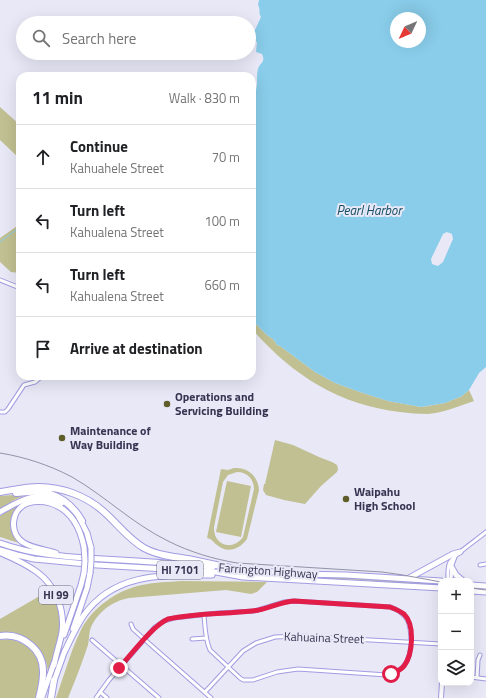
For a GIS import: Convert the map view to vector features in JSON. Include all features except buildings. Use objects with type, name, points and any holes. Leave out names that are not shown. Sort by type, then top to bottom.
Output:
[{"type":"highway","points":[[0,493],[39,487],[55,488],[72,493],[88,500],[104,511],[128,536],[146,549],[160,554],[230,568]]},
{"type":"highway","points":[[0,493],[38,492],[53,495],[67,502],[82,521]]},
{"type":"highway","points":[[0,636],[19,638],[31,645],[38,653],[42,663],[43,674],[40,698]]},
{"type":"highway","points":[[49,698],[54,680]]},
{"type":"main road","name":"HI 99","points":[[0,512],[23,499],[45,497],[58,500],[73,510],[82,521],[87,533],[91,548],[90,573],[87,588],[54,680]]},
{"type":"main road","points":[[54,665],[84,573],[85,561],[82,536],[74,520],[58,506],[37,502],[28,503],[21,507],[14,517],[13,525],[17,537],[23,542],[42,549],[83,558]]},
{"type":"main road","name":"Farrington Highway","points":[[0,543],[41,554],[83,558],[196,565],[299,574],[346,575],[438,581]]},
{"type":"main road","name":"HI 99","points":[[0,552],[36,571],[45,579],[56,594],[60,605],[63,622],[61,636],[54,665],[40,698]]},
{"type":"main road","name":"Farrington Highway","points":[[0,552],[34,559],[97,565],[216,572],[243,577],[438,588]]},
{"type":"main road","points":[[407,579],[453,554],[460,552]]},
{"type":"main road","points":[[452,568],[460,578]]},
{"type":"main road","points":[[64,653],[80,621],[90,608],[102,596],[123,584],[140,579],[175,576],[220,575],[243,577]]},
{"type":"main road","points":[[474,584],[486,586]]},
{"type":"main road","points":[[474,591],[486,592]]},
{"type":"street","points":[[0,280],[16,286]]},
{"type":"street","points":[[0,412],[4,412],[8,409],[24,384],[35,382],[37,380]]},
{"type":"street","points":[[448,578],[449,564],[455,556],[486,532]]},
{"type":"street","points":[[451,578],[455,556]]},
{"type":"street","points":[[480,565],[486,564]]},
{"type":"street","points":[[96,698],[155,627],[164,621],[174,618],[204,615],[254,611],[284,602],[294,601],[390,607],[395,609],[405,615],[409,622],[411,642],[409,656],[404,665],[398,671],[387,675],[298,669],[277,672],[260,678],[243,680],[210,650],[206,638],[204,615]]},
{"type":"street","points":[[131,624],[133,630],[211,698]]},
{"type":"street","name":"Kahuaina Street","points":[[205,692],[238,655],[249,647],[266,640],[283,636],[438,644]]},
{"type":"street","points":[[192,639],[206,638]]},
{"type":"street","points":[[92,640],[159,698]]},
{"type":"street","points":[[477,678],[478,660],[480,655]]},
{"type":"street","points":[[474,678],[486,679]]},
{"type":"street","points":[[442,686],[442,698]]},
{"type":"street","points":[[100,692],[107,698]]},
{"type":"shaded area","points":[[0,107],[16,121],[16,155],[0,140]]},
{"type":"shaded area","points":[[16,227],[16,273],[11,272],[0,262],[0,238]]},
{"type":"shaded area","points":[[256,324],[274,340],[277,345],[315,372],[335,383],[360,392],[388,401],[421,407],[445,403],[462,396],[469,390],[474,401],[445,411],[428,414],[400,412],[357,403],[337,395],[300,374],[256,333]]},
{"type":"shaded area","points":[[275,440],[293,445],[337,465],[337,472],[321,486],[305,504],[266,495],[263,490]]},
{"type":"shaded area","points":[[239,468],[248,471],[257,481],[259,490],[247,539],[237,548],[229,550],[221,548],[207,538],[221,469],[228,470]],"holes":[[[241,472],[251,479],[254,489],[243,537],[239,542],[229,545],[220,542],[217,538],[214,527],[223,482],[228,475]]]},
{"type":"shaded area","points":[[227,481],[251,486],[241,537],[216,532]]},
{"type":"shaded area","points":[[26,495],[14,500],[0,509],[0,496]]},
{"type":"shaded area","points":[[41,500],[46,501],[43,501],[30,501]]},
{"type":"shaded area","points":[[30,501],[19,507],[14,515],[12,524],[13,533],[22,544],[0,537],[0,516],[14,507]]},
{"type":"shaded area","points":[[48,501],[52,502],[61,505],[77,519],[66,510]]},
{"type":"shaded area","points":[[106,564],[438,583],[438,586],[362,580]]},
{"type":"shaded area","points":[[181,581],[267,582],[257,592],[251,594],[226,590],[129,598],[111,605],[100,613],[90,630],[88,645],[68,698],[56,698],[76,640],[85,623],[98,608],[114,596],[133,587],[152,583]]},
{"type":"shaded area","points":[[50,590],[56,601],[59,612],[60,632],[48,673],[45,660],[34,643],[23,636],[16,634],[0,634],[0,619]]},
{"type":"shaded area","points":[[9,639],[25,645],[38,658],[41,673],[35,698],[0,698],[0,640]]},
{"type":"water","name":"Pearl Harbor","points":[[259,0],[486,0],[486,367],[479,373],[469,390],[462,396],[445,403],[421,407],[388,401],[360,392],[335,383],[315,372],[277,345],[274,340],[256,324],[256,90],[257,73],[263,59],[262,54],[256,52],[256,28],[261,17],[258,5]]},
{"type":"pier","points":[[447,232],[452,234],[453,239],[443,262],[438,266],[432,264],[431,259],[443,234]]},
{"type":"waterway","points":[[0,242],[16,230]]},
{"type":"railway","points":[[0,453],[28,459],[46,465],[72,477],[155,534],[185,549],[210,557],[237,563],[382,572],[438,581]]},
{"type":"railway","points":[[474,588],[486,590]]},
{"type":"place","name":"Operations and Servicing Building","points":[[167,404]]},
{"type":"place","name":"Maintenance of Way Building","points":[[62,438]]},
{"type":"place","name":"Waipahu High School","points":[[346,499]]},
{"type":"route","points":[[119,668],[155,627],[168,619],[218,613],[254,611],[284,602],[294,601],[390,607],[400,611],[405,615],[409,622],[411,632],[410,652],[402,669],[391,674]]}]
